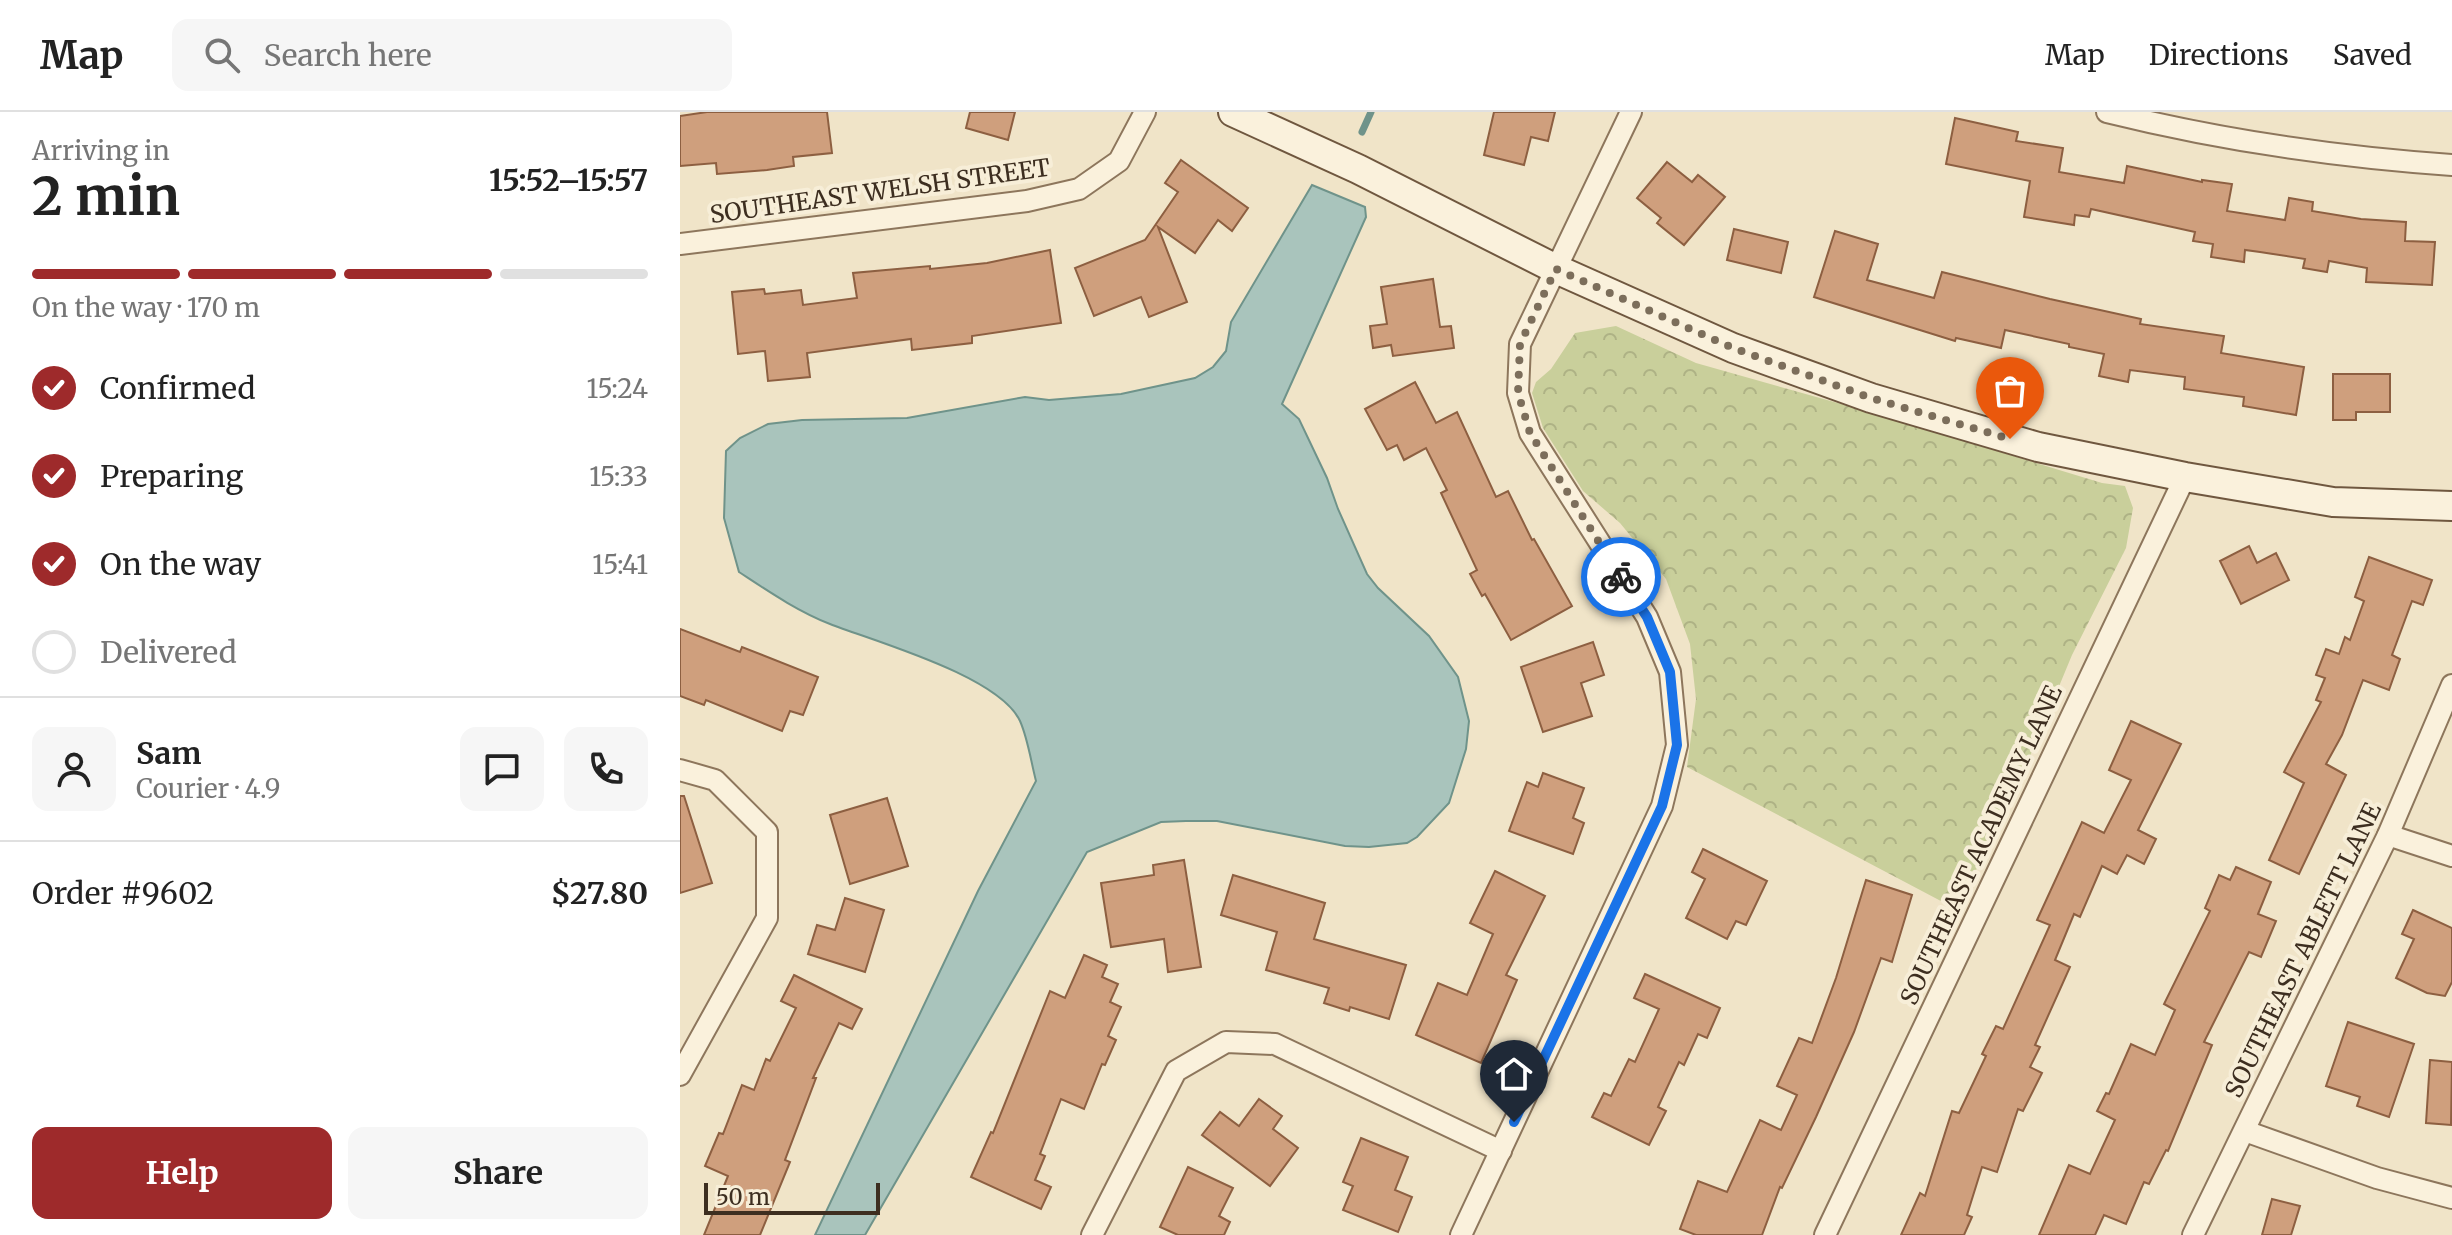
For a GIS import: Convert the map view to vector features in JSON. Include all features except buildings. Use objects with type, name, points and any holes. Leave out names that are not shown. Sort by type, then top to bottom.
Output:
[{"type":"street","name":"SOUTHEAST WELSH STREET","points":[[680,244],[1027,201],[1079,189],[1119,161],[1145,112]]},
{"type":"street","points":[[1233,112],[1358,169],[1556,269],[1733,348],[1871,398],[2038,447],[2185,477],[2333,502],[2452,506]]},
{"type":"street","points":[[1461,1235],[1662,806],[1677,745],[1670,672],[1647,617],[1530,433],[1518,393],[1520,344],[1631,112]]},
{"type":"street","points":[[2107,112],[2189,132],[2381,160],[2452,165]]},
{"type":"street","name":"SOUTHEAST ACADEMY LANE","points":[[1825,1235],[2185,477]]},
{"type":"street","name":"SOUTHEAST ABLETT LANE","points":[[2193,1235],[2388,835],[2452,685]]},
{"type":"street","points":[[680,770],[715,780],[767,832],[767,918],[680,1075]]},
{"type":"street","points":[[2388,835],[2452,856]]},
{"type":"street","points":[[1092,1235],[1176,1071],[1226,1042],[1275,1044],[1501,1151]]},
{"type":"street","points":[[2245,1131],[2377,1178],[2452,1198]]},
{"type":"green space","points":[[1616,326],[1696,363],[2102,483],[2125,486],[2133,508],[2126,548],[2072,655],[2011,802],[1956,909],[1687,767],[1696,699],[1690,644],[1666,579],[1620,523],[1583,491],[1543,428],[1532,393],[1536,382],[1551,369],[1575,333]]},
{"type":"water","points":[[1312,185],[1365,207],[1366,217],[1282,404],[1299,419],[1367,574],[1429,636],[1458,677],[1469,721],[1466,749],[1449,803],[1417,837],[1407,843],[1345,846],[1217,821],[1186,821],[1161,822],[1087,852],[865,1235],[815,1235],[978,891],[1036,781],[1020,721],[1008,705],[988,689],[934,662],[818,619],[739,572],[724,518],[726,451],[740,438],[768,424],[802,420],[907,418],[1025,397],[1049,400],[1121,394],[1195,378],[1213,367],[1226,351],[1231,322]]},
{"type":"waterway","points":[[1362,132],[1371,112]]},
{"type":"way so far","points":[[1621,577],[1530,433],[1518,393],[1520,344],[1556,269],[1733,348],[1871,398],[2010,439]]},
{"type":"route","points":[[1514,1122],[1662,806],[1677,745],[1670,672],[1647,617],[1621,577]]}]
